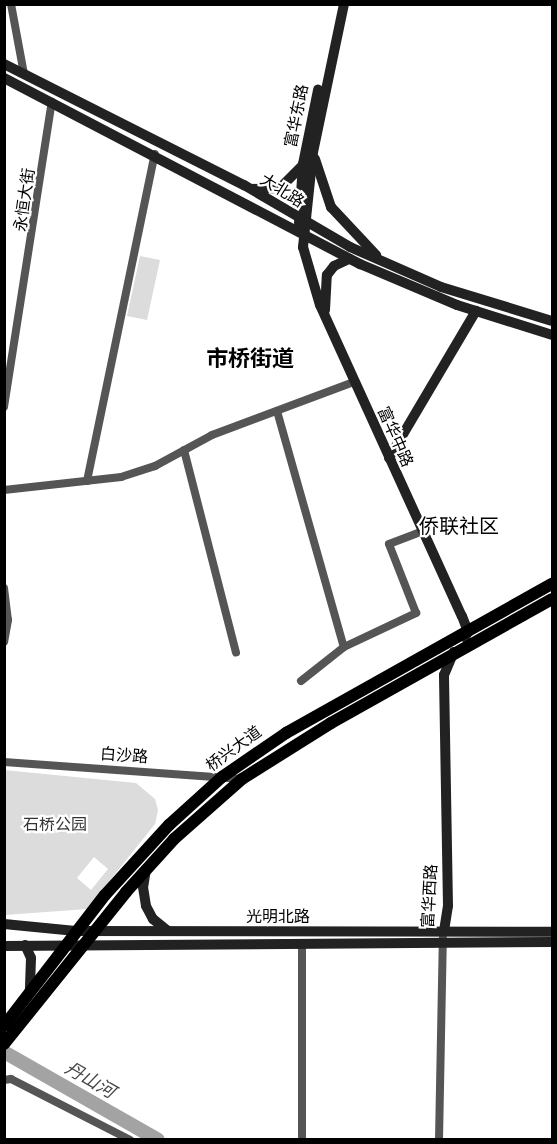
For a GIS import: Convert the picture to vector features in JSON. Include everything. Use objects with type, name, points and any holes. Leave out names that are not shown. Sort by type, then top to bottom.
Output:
[{"type":"main road","name":"富华东路","points":[[302,226],[303,164],[338,4]]},
{"type":"main road","name":"富华东路","points":[[302,226],[314,152],[344,4]]},
{"type":"main road","name":"大北路","points":[[4,64],[249,189],[349,259],[476,311],[552,335]]},
{"type":"main road","name":"大北路","points":[[4,78],[302,226],[385,263],[462,294],[552,321]]},
{"type":"main road","points":[[314,152],[331,207],[358,239],[385,263]]},
{"type":"main road","points":[[249,189],[280,188],[296,176],[303,164]]},
{"type":"main road","name":"富华中路","points":[[302,226],[307,264],[325,316],[420,532],[468,632]]},
{"type":"main road","points":[[325,316],[327,275],[334,266],[349,259]]},
{"type":"main road","points":[[388,458],[476,311]]},
{"type":"main road","name":"桥兴大道","points":[[6,1036],[30,990],[75,931],[158,836],[222,777],[285,733],[552,584]]},
{"type":"main road","name":"桥兴大道","points":[[6,1036],[93,930],[147,869],[242,779],[331,723],[552,599]]},
{"type":"main road","points":[[452,655],[468,632]]},
{"type":"main road","name":"富华西路","points":[[443,936],[448,906],[444,675],[452,655]]},
{"type":"main road","points":[[147,869],[143,887],[146,906],[153,919],[168,932]]},
{"type":"main road","name":"光明北路","points":[[4,924],[75,931],[443,936],[552,942]]},
{"type":"main road","points":[[19,925],[22,946],[31,958],[30,990]]},
{"type":"main road","name":"光明北路","points":[[4,946],[302,943],[552,932]]},
{"type":"street","points":[[11,4],[24,74]]},
{"type":"street","name":"永恒大街","points":[[4,407],[52,102]]},
{"type":"street","points":[[87,481],[155,154]]},
{"type":"street","points":[[4,490],[121,477],[155,466],[212,435],[354,382]]},
{"type":"street","points":[[277,411],[344,647]]},
{"type":"street","points":[[184,450],[236,652]]},
{"type":"street","points":[[301,681],[344,647],[416,613],[389,544],[420,532]]},
{"type":"street","points":[[4,588],[8,620],[4,642]]},
{"type":"street","name":"白沙路","points":[[4,762],[242,779]]},
{"type":"street","name":"富华西路","points":[[439,1140],[443,936]]},
{"type":"street","points":[[302,943],[302,1140]]},
{"type":"street","points":[[4,1080],[11,1079],[130,1140]]},
{"type":"green space","points":[[140,256],[160,260],[147,320],[127,316]]},
{"type":"green space","name":"石桥公园","points":[[4,770],[136,783],[155,799],[158,810],[155,824],[87,909],[5,915]],"holes":[[[94,857],[108,869],[91,890],[77,878]]]},
{"type":"waterway","name":"丹山河","points":[[4,1052],[158,1140]]},
{"type":"district","name":"市桥街道","points":[[250,360]]},
{"type":"district","name":"侨联社区","points":[[459,526]]}]
